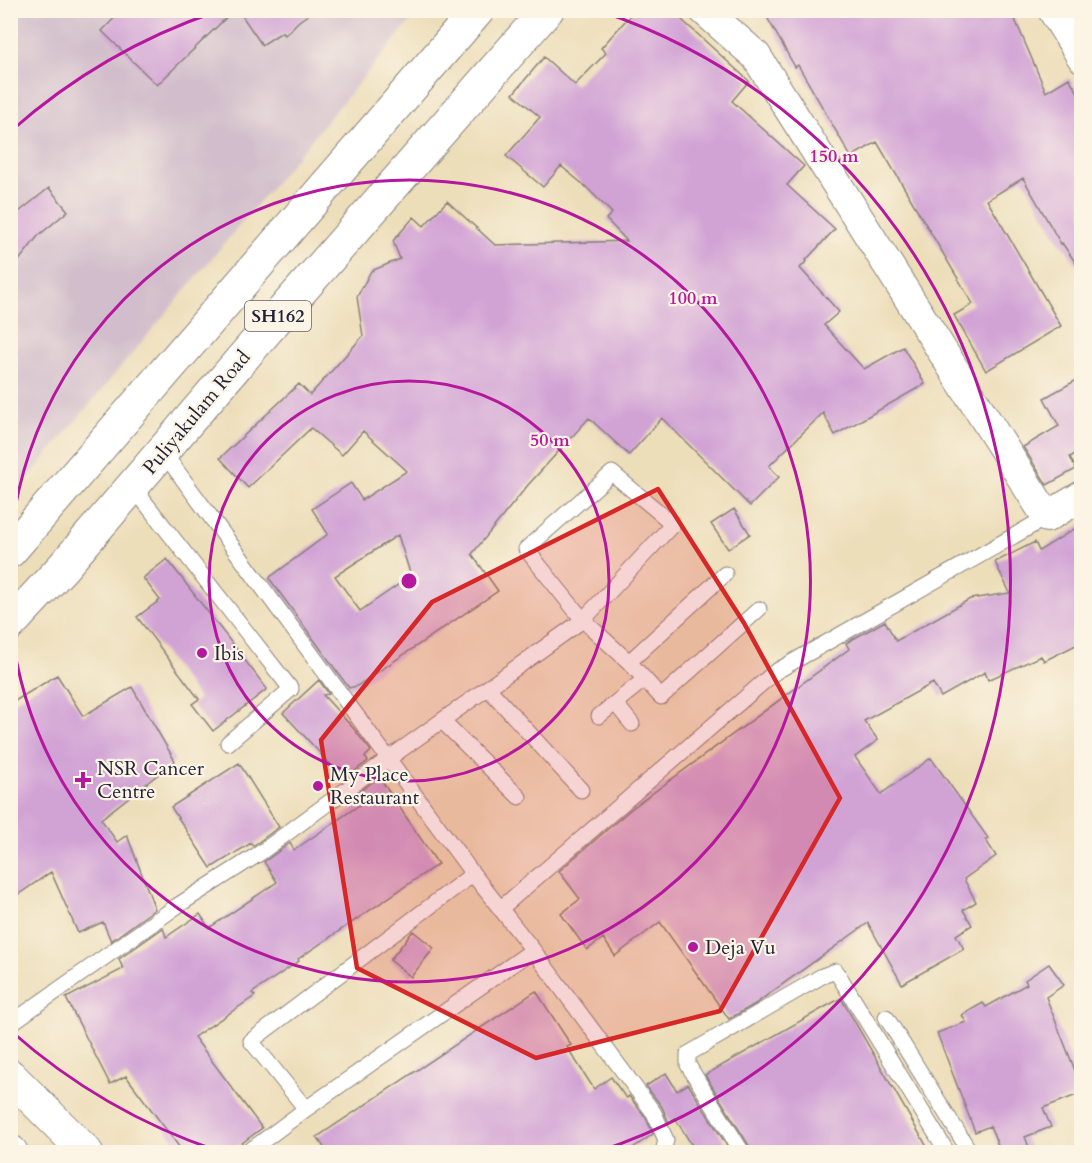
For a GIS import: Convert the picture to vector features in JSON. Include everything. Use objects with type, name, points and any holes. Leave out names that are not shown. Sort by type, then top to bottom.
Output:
[{"type":"main road","name":"SH162","points":[[10,551],[478,10]]},
{"type":"main road","name":"Puliyakulam Road","points":[[10,624],[64,566],[289,304],[547,10]]},
{"type":"main road","points":[[253,272],[289,304]]},
{"type":"main road","points":[[10,1076],[86,1152]]},
{"type":"street","points":[[705,10],[756,56],[1047,517],[1082,496]]},
{"type":"street","points":[[1053,10],[1082,57]]},
{"type":"lane","points":[[163,452],[473,874],[533,950],[654,1113],[666,1140],[663,1152]]},
{"type":"lane","points":[[10,1024],[177,906],[260,853],[583,620],[673,524],[612,473],[526,549],[583,620],[629,662],[661,697],[759,609]]},
{"type":"lane","points":[[133,487],[291,689],[228,743]]},
{"type":"lane","points":[[500,909],[775,672],[1047,517]]},
{"type":"lane","points":[[629,662],[725,574]]},
{"type":"lane","points":[[599,716],[645,679]]},
{"type":"lane","points":[[488,688],[581,790]]},
{"type":"lane","points":[[615,702],[632,724]]},
{"type":"lane","points":[[442,721],[519,797]]},
{"type":"lane","points":[[306,1109],[251,1041],[473,874]]},
{"type":"lane","points":[[249,1152],[306,1109],[533,950]]},
{"type":"lane","points":[[742,1152],[688,1065],[688,1054],[822,976],[837,971],[947,1152]]},
{"type":"lane","points":[[886,1017],[970,1152]]},
{"type":"highlighted area","points":[[658,489],[744,623],[840,798],[720,1011],[536,1058],[357,968],[321,740],[432,602]]},
{"type":"shaded area","points":[[11,11],[419,11],[11,498]]},
{"type":"building","points":[[122,10],[234,10],[157,85],[102,31]]},
{"type":"building","points":[[238,10],[315,10],[285,35],[282,32],[262,45]]},
{"type":"building","points":[[635,10],[671,10],[749,81],[732,101],[804,166],[787,185],[835,229],[800,268],[839,312],[824,325],[864,369],[903,347],[925,384],[835,435],[823,413],[769,466],[779,477],[750,506],[662,418],[629,455],[589,418],[528,485],[472,554],[498,591],[357,686],[349,688],[269,578],[328,534],[312,509],[351,483],[362,500],[407,471],[363,431],[342,455],[311,428],[248,488],[220,458],[299,384],[310,395],[363,336],[357,297],[371,271],[400,259],[393,241],[414,217],[424,226],[447,201],[495,245],[627,241],[606,219],[612,213],[561,166],[543,187],[506,156],[540,117],[513,94],[544,57],[575,85],[606,53],[601,48]],"holes":[[[398,535],[411,576],[360,611],[335,576]]]},
{"type":"building","points":[[763,10],[1011,10],[1046,92],[1069,78],[1082,99],[1082,272],[1061,244],[1023,178],[987,200],[1061,326],[986,371],[954,315],[973,304],[877,142],[851,157],[798,65],[795,67]]},
{"type":"building","points":[[49,188],[68,211],[38,236],[10,272],[10,219]]},
{"type":"building","points":[[1082,377],[1082,465],[1075,454],[1070,457],[1076,469],[1047,485],[1023,447],[1059,426],[1044,398]]},
{"type":"building","points":[[734,509],[750,534],[728,549],[711,524]]},
{"type":"building","points":[[1082,524],[1082,642],[1044,661],[1041,656],[988,680],[985,672],[941,697],[933,683],[864,721],[878,740],[855,757],[881,794],[931,758],[988,838],[985,839],[996,856],[964,879],[976,902],[963,910],[972,925],[956,935],[964,949],[902,984],[868,923],[755,1004],[729,1019],[660,922],[615,956],[603,938],[587,950],[561,914],[580,899],[559,871],[631,809],[849,649],[846,643],[885,621],[896,641],[970,599],[1010,593],[995,562],[1035,542],[1039,551]]},
{"type":"building","name":"Ibis","points":[[167,559],[267,689],[213,731],[192,704],[199,699],[137,617],[160,600],[143,578]]},
{"type":"building","points":[[57,675],[83,716],[132,687],[175,761],[101,819],[117,842],[127,835],[155,909],[111,941],[103,922],[78,933],[51,872],[10,900],[10,704]]},
{"type":"building","points":[[319,680],[329,694],[323,695],[371,751],[365,757],[368,761],[344,779],[283,713]]},
{"type":"building","points":[[239,763],[279,827],[253,846],[251,843],[211,868],[171,807]]},
{"type":"building","points":[[379,777],[438,864],[298,959],[299,961],[252,993],[255,996],[194,1037],[262,1128],[230,1152],[183,1152],[126,1076],[110,1084],[66,998],[123,969],[119,959],[163,928],[166,937],[200,914],[209,928],[277,882],[264,862],[290,843],[294,850],[365,801],[358,793]]},
{"type":"building","points":[[413,931],[434,948],[411,977],[390,960]]},
{"type":"building","points":[[1049,964],[1064,985],[1046,997],[1082,1093],[1043,1108],[1051,1127],[1025,1137],[1031,1152],[1001,1152],[990,1126],[975,1132],[937,1033],[966,1022],[962,1015],[983,1003],[986,1007],[1027,984],[1025,980]]},
{"type":"building","points":[[536,991],[571,1045],[567,1047],[594,1089],[611,1077],[623,1094],[627,1098],[629,1096],[646,1118],[653,1134],[627,1152],[327,1152],[317,1137]]},
{"type":"building","points":[[841,998],[930,1152],[752,1152],[705,1075]]},
{"type":"building","points":[[666,1073],[677,1091],[688,1084],[731,1152],[696,1152],[675,1118],[669,1123],[662,1107],[646,1086]]},
{"type":"place","name":"Ibis","points":[[202,653]]},
{"type":"place","name":"NSR Cancer Centre","points":[[83,780]]},
{"type":"place","name":"My Place Restaurant","points":[[318,786]]},
{"type":"place","name":"Deja Vu","points":[[693,947]]}]
